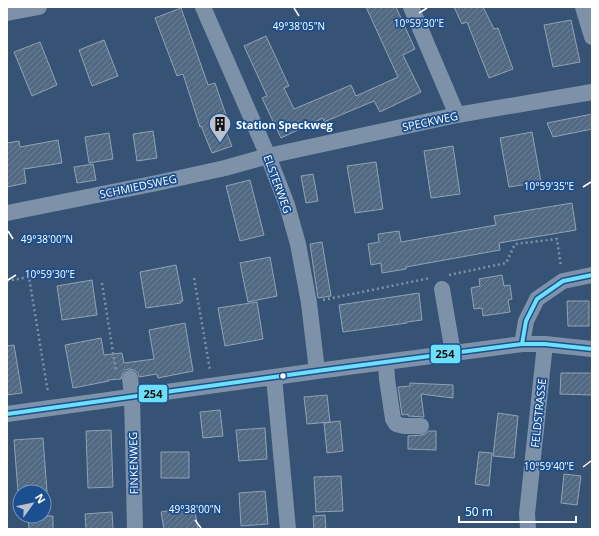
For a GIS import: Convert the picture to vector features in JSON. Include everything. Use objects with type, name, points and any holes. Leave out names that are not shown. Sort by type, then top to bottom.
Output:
[{"type":"street","points":[[7,13],[39,7]]},
{"type":"street","name":"ELSTERWEG","points":[[203,7],[268,156],[286,204],[298,244],[309,303],[317,371]]},
{"type":"street","points":[[411,7],[457,115]]},
{"type":"street","points":[[583,7],[592,37]]},
{"type":"street","name":"SPECKWEG","points":[[268,156],[457,115],[592,92]]},
{"type":"street","name":"SCHMIEDSWEG","points":[[7,213],[157,183],[225,168],[268,156]]},
{"type":"street","points":[[522,344],[526,321],[537,299],[563,281],[592,276]]},
{"type":"street","points":[[444,282],[453,353]]},
{"type":"street","points":[[7,414],[522,344],[545,344],[592,349]]},
{"type":"street","name":"FELDSTRASSE","points":[[528,529],[527,514],[545,344]]},
{"type":"street","points":[[386,362],[393,419],[396,424],[404,426],[421,426]]},
{"type":"street","points":[[274,377],[288,529]]},
{"type":"street","name":"FINKENWEG","points":[[130,378],[126,397],[135,529]]},
{"type":"path","points":[[444,282],[506,263],[515,244],[557,239],[563,281]]},
{"type":"path","points":[[7,281],[29,277],[51,408]]},
{"type":"path","points":[[194,278],[212,386]]},
{"type":"path","points":[[309,303],[430,278]]},
{"type":"path","points":[[102,283],[126,397]]},
{"type":"building","points":[[366,7],[396,7],[415,49],[403,55],[421,92],[380,112],[374,101],[324,122],[323,118],[281,138],[262,98],[267,96],[244,46],[266,36],[289,86],[284,88],[294,109],[351,85],[356,96],[398,77]]},
{"type":"building","points":[[454,7],[483,7],[494,29],[498,28],[513,69],[489,78],[467,22],[462,24]]},
{"type":"building","points":[[181,8],[208,85],[215,83],[227,118],[221,120],[232,146],[212,153],[201,126],[200,127],[183,74],[177,76],[155,18]]},
{"type":"building","points":[[571,20],[580,62],[553,67],[544,25]]},
{"type":"building","points":[[104,40],[118,76],[92,86],[79,50]]},
{"type":"building","points":[[40,42],[57,85],[32,96],[14,52]]},
{"type":"building","points":[[592,114],[592,129],[553,137],[547,123]]},
{"type":"building","points":[[153,131],[157,158],[137,161],[133,134]]},
{"type":"building","points":[[532,132],[541,182],[509,187],[500,138]]},
{"type":"building","points":[[109,133],[113,159],[89,163],[85,137]]},
{"type":"building","points":[[58,140],[62,163],[24,169],[26,183],[7,187],[7,143],[19,141],[20,147]]},
{"type":"building","points":[[453,146],[460,194],[431,198],[424,151]]},
{"type":"building","points":[[376,162],[383,209],[355,213],[347,166]]},
{"type":"building","points":[[93,164],[96,180],[77,183],[74,167]]},
{"type":"building","points":[[313,174],[318,201],[306,203],[301,176]]},
{"type":"building","points":[[250,180],[264,235],[240,241],[226,186]]},
{"type":"building","points":[[572,203],[576,230],[499,243],[500,250],[406,267],[406,269],[382,273],[381,263],[371,265],[368,244],[379,242],[378,234],[399,231],[401,242],[496,225],[494,216]]},
{"type":"building","points":[[322,242],[331,296],[318,298],[310,244]]},
{"type":"building","points":[[270,257],[277,296],[248,302],[240,263]]},
{"type":"building","points":[[176,265],[183,301],[181,301],[181,303],[146,308],[140,272]]},
{"type":"building","points":[[502,275],[504,286],[510,285],[512,299],[508,300],[510,312],[483,316],[482,308],[474,309],[471,288],[480,286],[479,279]]},
{"type":"building","points":[[92,280],[97,315],[62,320],[57,286]]},
{"type":"building","points":[[419,293],[422,320],[343,332],[339,305]]},
{"type":"building","points":[[567,301],[589,301],[589,326],[568,326]]},
{"type":"building","points":[[257,302],[263,339],[225,346],[218,308]]},
{"type":"building","points":[[185,323],[193,371],[158,378],[157,374],[139,377],[138,373],[129,369],[125,370],[121,379],[108,380],[109,381],[73,388],[65,345],[101,338],[104,355],[122,353],[124,363],[154,359],[149,330]]},
{"type":"building","points":[[14,345],[22,393],[7,395],[7,346]]},
{"type":"building","points":[[561,373],[592,373],[592,395],[560,394]]},
{"type":"building","points":[[410,383],[453,385],[453,398],[421,394],[424,417],[408,416],[408,414],[402,415],[398,387],[410,386]]},
{"type":"building","points":[[327,395],[330,422],[307,424],[304,397]]},
{"type":"building","points":[[220,410],[223,436],[203,438],[200,412]]},
{"type":"building","points":[[498,413],[518,416],[514,458],[493,456]]},
{"type":"building","points":[[340,421],[343,451],[327,453],[324,423]]},
{"type":"building","points":[[265,428],[267,459],[239,461],[236,430]]},
{"type":"building","points":[[111,430],[113,487],[88,488],[86,431]]},
{"type":"building","points":[[429,431],[436,431],[436,450],[408,449],[408,436],[421,435]]},
{"type":"building","points":[[43,438],[46,484],[17,484],[14,440]]},
{"type":"building","points":[[161,452],[189,452],[189,478],[161,478]]},
{"type":"building","points":[[479,452],[492,453],[489,486],[475,484]]},
{"type":"building","points":[[564,474],[581,476],[577,505],[561,503]]},
{"type":"building","points":[[341,476],[343,511],[316,512],[314,477]]},
{"type":"building","points":[[265,491],[268,524],[241,526],[239,493]]},
{"type":"building","points":[[194,506],[198,529],[164,529],[161,512]]},
{"type":"building","points":[[112,512],[113,529],[86,529],[85,514]]},
{"type":"building","points":[[325,515],[326,529],[314,529],[313,516]]},
{"type":"building","points":[[53,516],[53,529],[29,529],[29,524],[52,524]]},
{"type":"transit line","name":"254","points":[[522,344],[526,321],[537,299],[563,281],[592,275]]},
{"type":"transit line","name":"254","points":[[7,414],[522,344],[545,344],[592,349]]},
{"type":"place","name":"Station Speckweg","points":[[220,144]]}]
